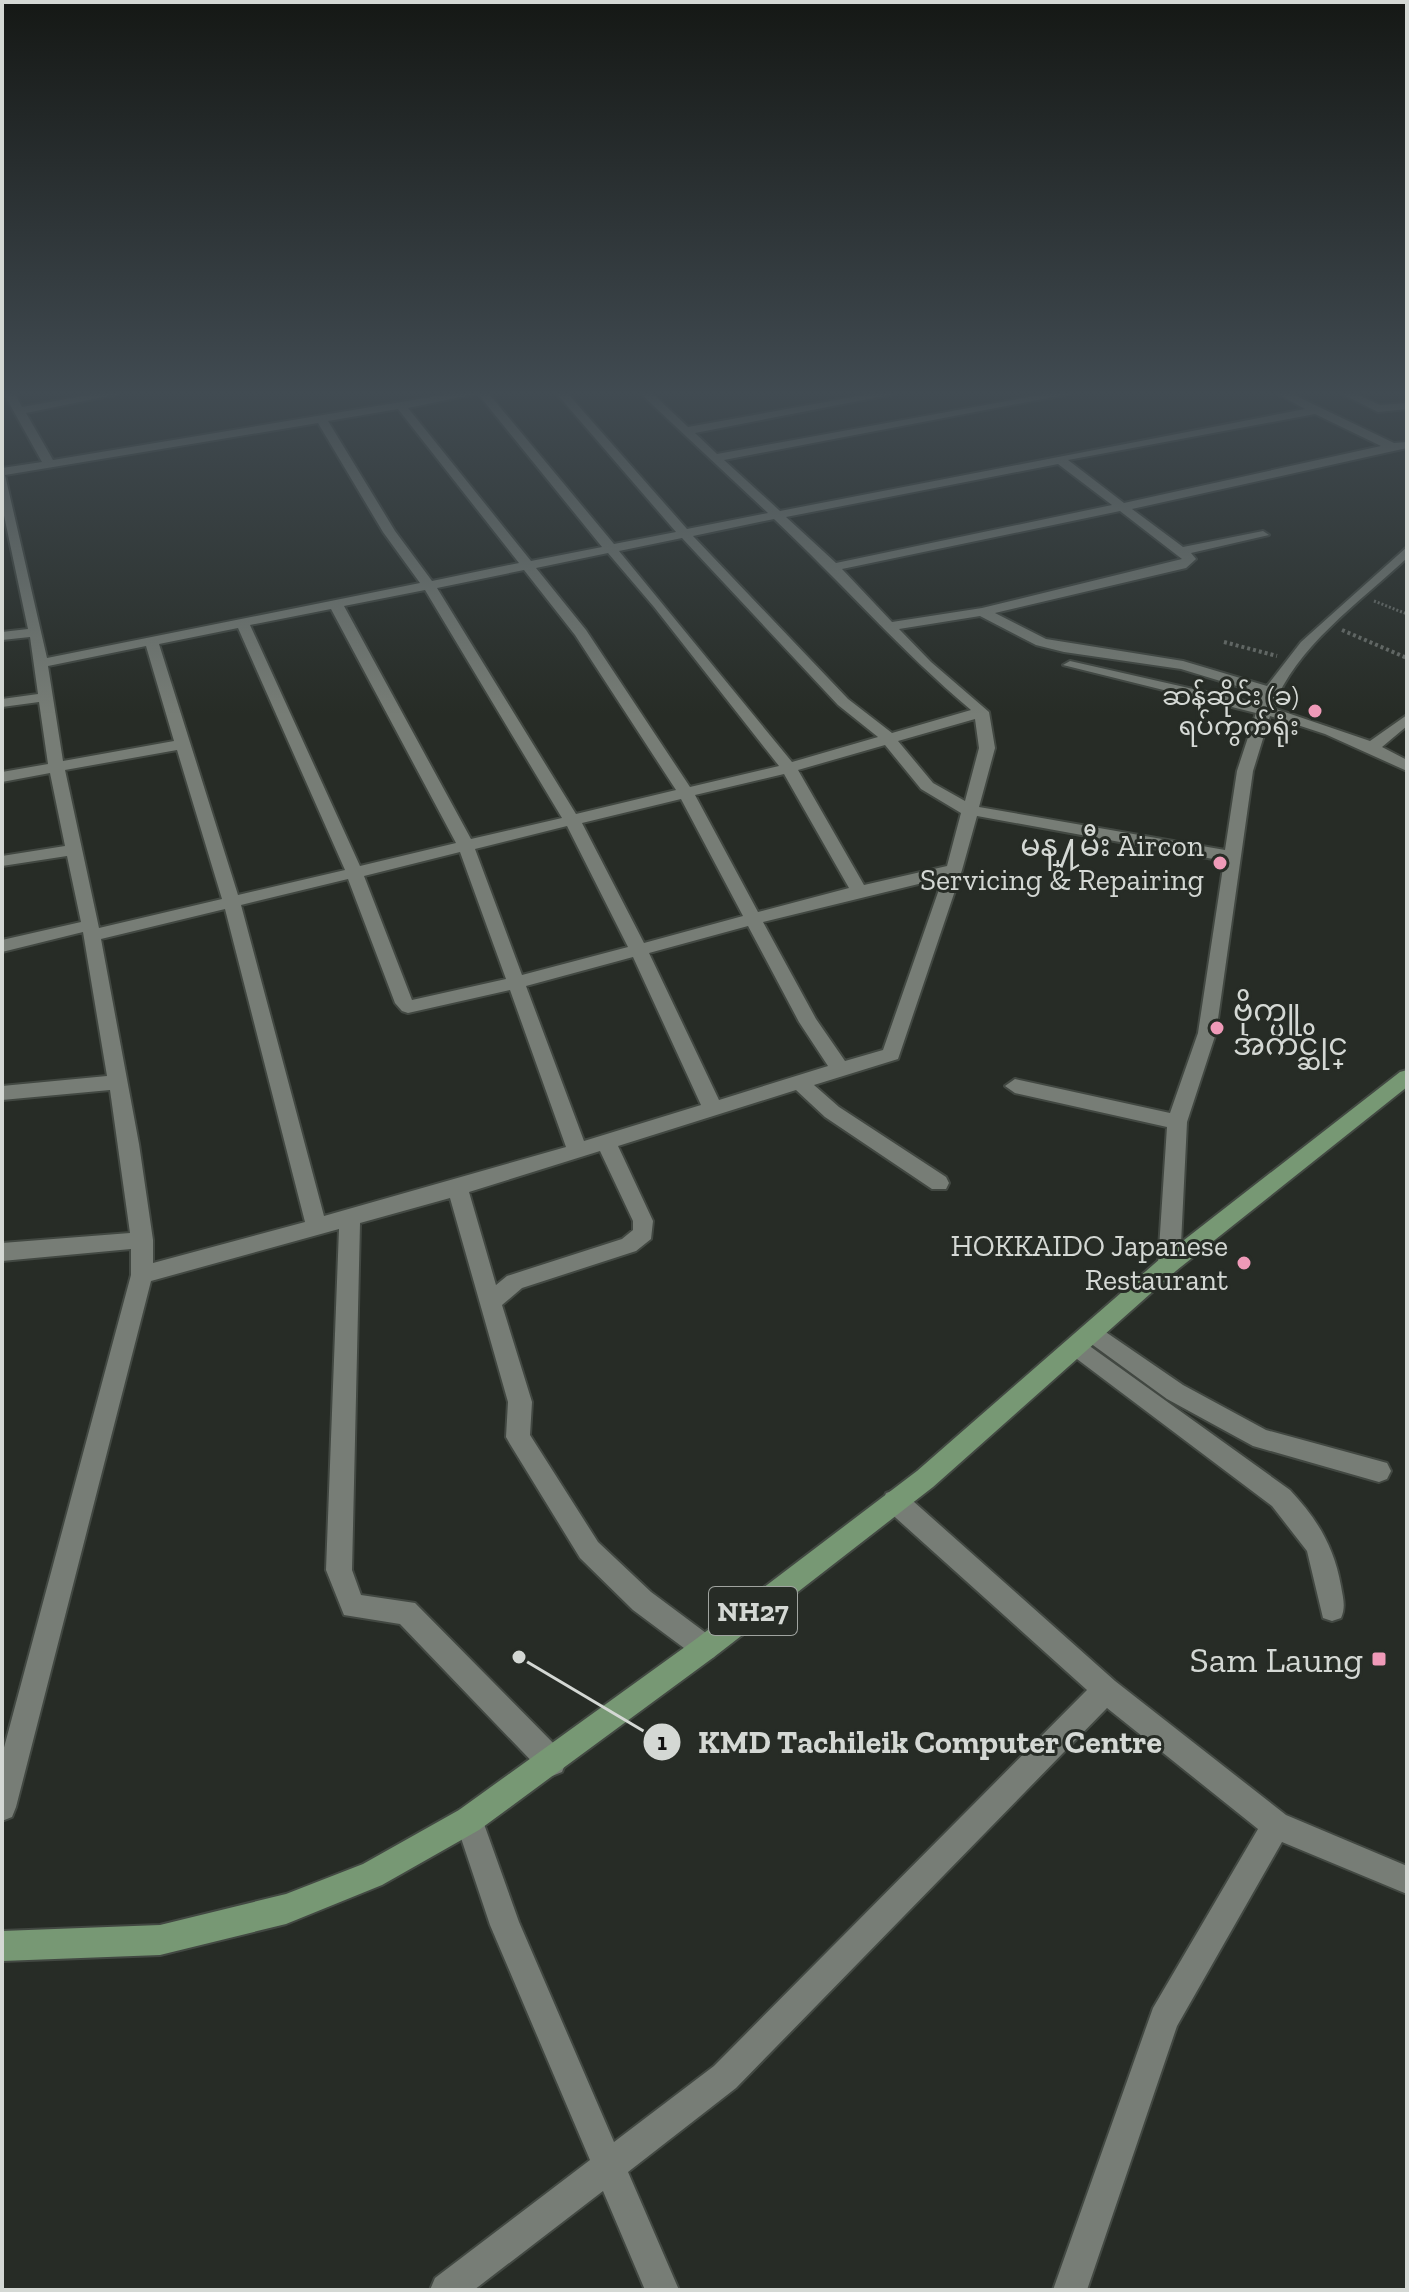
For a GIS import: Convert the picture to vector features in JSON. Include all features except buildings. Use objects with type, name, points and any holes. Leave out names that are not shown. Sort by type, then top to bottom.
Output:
[{"type":"main road","name":"NH27","points":[[2,1946],[160,1940],[286,1909],[372,1875],[469,1820],[705,1648],[895,1501],[1086,1340],[1169,1264],[1407,1077]]},
{"type":"street","points":[[2,1807],[142,1275],[142,1240],[118,1082],[91,930],[57,769],[36,632],[18,575],[5,501]]},
{"type":"street","points":[[370,501],[389,532],[428,584],[572,820],[639,951],[713,1109]]},
{"type":"street","points":[[476,501],[581,633],[686,793],[808,1022],[841,1070]]},
{"type":"street","points":[[572,501],[789,768],[859,891]]},
{"type":"street","points":[[655,501],[843,702],[887,737],[927,786],[968,810],[1233,857]]},
{"type":"street","points":[[142,1275],[457,1188],[891,1054],[954,870],[987,748],[982,712],[926,665],[833,567],[759,501]]},
{"type":"street","points":[[42,663],[853,501]]},
{"type":"street","points":[[890,626],[982,612],[1181,565],[1190,559],[1114,501]]},
{"type":"street","points":[[833,567],[1146,501]]},
{"type":"street","points":[[1183,551],[1263,535]]},
{"type":"street","points":[[1169,1264],[1177,1122],[1207,1033],[1245,771],[1264,712],[1272,692],[1294,661],[1328,624],[1407,551]]},
{"type":"street","points":[[335,603],[466,846],[578,1151]]},
{"type":"street","points":[[982,612],[1041,642],[1183,665],[1272,692]]},
{"type":"street","points":[[242,622],[354,872],[408,1007],[639,951],[859,891],[954,870]]},
{"type":"street","points":[[2,636],[36,632]]},
{"type":"street","points":[[151,641],[231,901],[317,1228]]},
{"type":"street","points":[[1070,665],[1264,712],[1373,746],[1407,766]]},
{"type":"street","points":[[2,703],[46,697]]},
{"type":"street","points":[[2,946],[231,901],[466,846],[789,768],[887,737],[982,712]]},
{"type":"street","points":[[1373,746],[1407,719]]},
{"type":"street","points":[[2,777],[182,744]]},
{"type":"street","points":[[2,861],[74,850]]},
{"type":"street","points":[[2,1093],[118,1082]]},
{"type":"street","points":[[800,1083],[832,1112],[939,1183]]},
{"type":"street","points":[[1015,1086],[1177,1122]]},
{"type":"street","points":[[490,1302],[515,1282],[629,1245],[644,1233],[643,1221],[606,1142]]},
{"type":"street","points":[[457,1188],[520,1402],[518,1437],[589,1550],[642,1601],[705,1648]]},
{"type":"street","points":[[350,1219],[339,1570],[353,1606],[406,1612],[552,1762]]},
{"type":"street","points":[[2,1252],[142,1240]]},
{"type":"street","points":[[1086,1340],[1261,1439],[1379,1471]]},
{"type":"street","points":[[1086,1340],[1281,1498],[1309,1526],[1323,1551],[1332,1609]]},
{"type":"street","points":[[895,1501],[1106,1690],[1276,1825],[1407,1880]]},
{"type":"street","points":[[457,2286],[609,2164],[725,2077],[1106,1690]]},
{"type":"street","points":[[469,1820],[505,1925],[662,2290]]},
{"type":"street","points":[[1070,2290],[1164,2019],[1276,1825]]},
{"type":"path","points":[[1360,595],[1407,614]]},
{"type":"path","points":[[1328,624],[1407,658]]},
{"type":"path","points":[[1224,642],[1294,661]]},
{"type":"place","name":"ဆန်ဆိုင်း (ခ) ရပ်ကွက်ရုံး","points":[[1315,711]]},
{"type":"place","name":"မန္႔မီး Aircon Servicing & Repairing","points":[[1220,863]]},
{"type":"place","name":"ဗိုက္ပူ အကင္ဆိုင္","points":[[1217,1028]]},
{"type":"place","name":"HOKKAIDO Japanese Restaurant","points":[[1244,1263]]},
{"type":"place","name":"KMD Tachileik Computer Centre","points":[[519,1657]]},
{"type":"place","name":"Sam Laung","points":[[1379,1659]]}]
